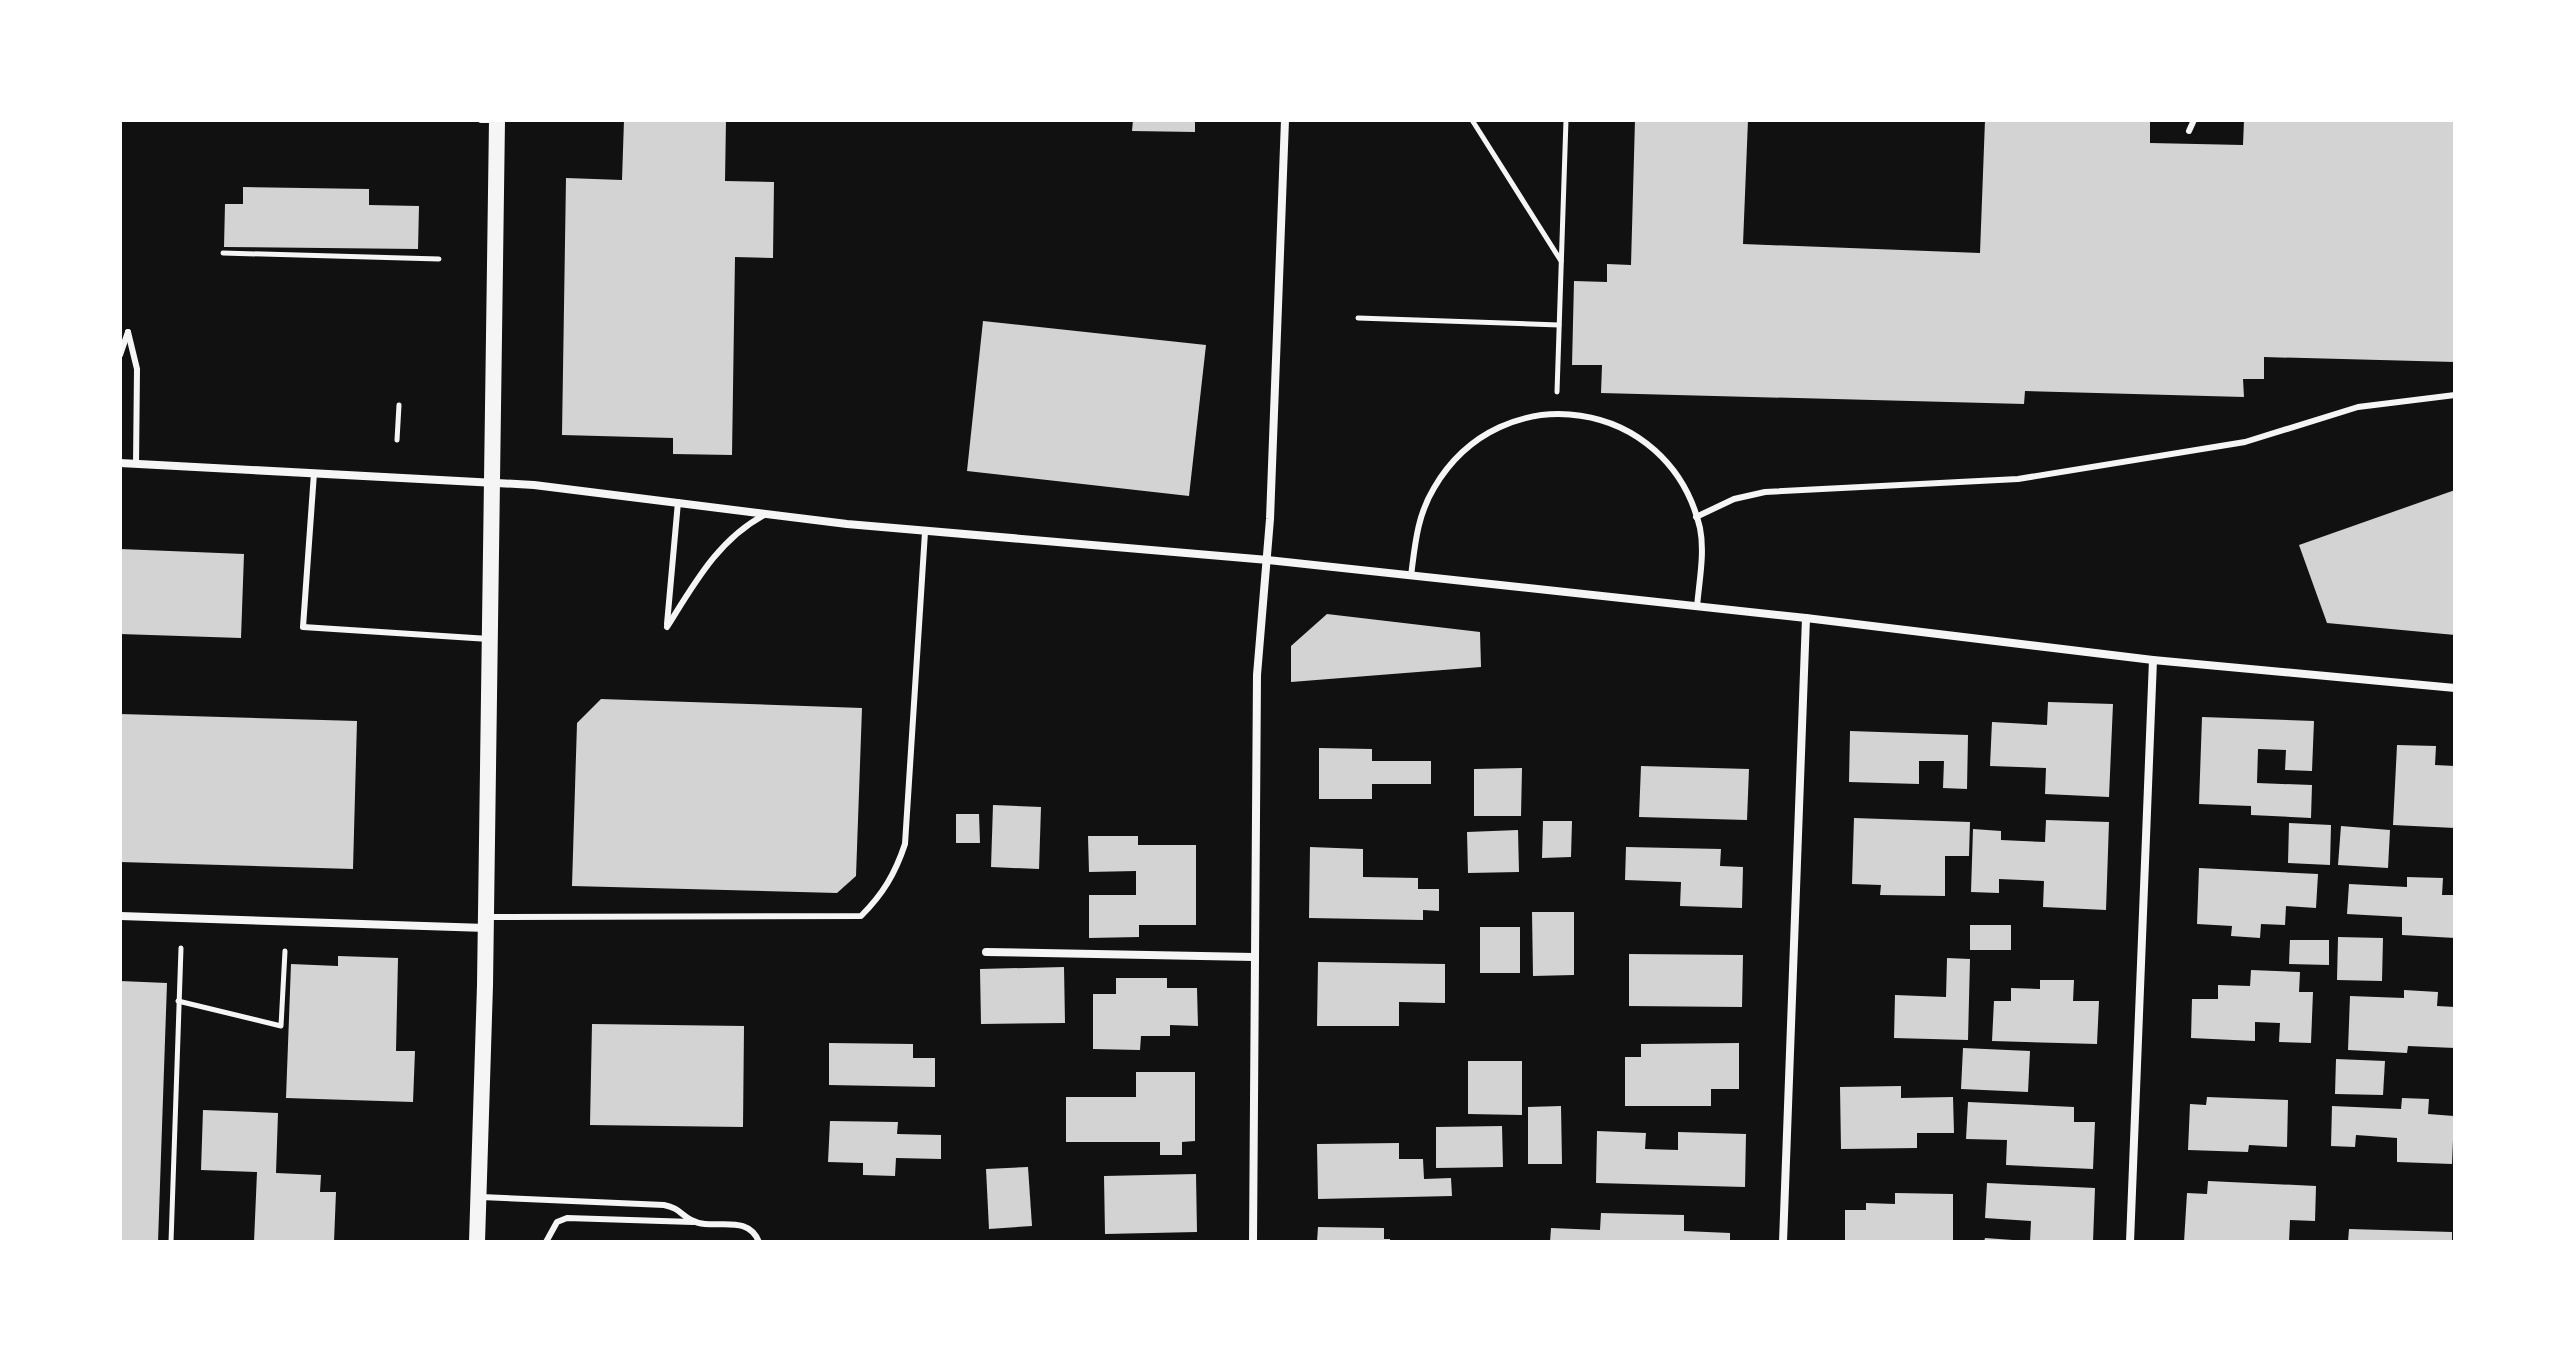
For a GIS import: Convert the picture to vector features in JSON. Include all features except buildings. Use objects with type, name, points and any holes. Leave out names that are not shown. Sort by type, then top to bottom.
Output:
[{"type":"main road","points":[[477,1242],[486,923],[497,120]]},
{"type":"street","points":[[1253,1242],[1257,675],[1268,560],[1285,120]]},
{"type":"street","points":[[120,463],[492,482],[925,532],[1268,560],[1806,618],[2153,660],[2455,688]]},
{"type":"street","points":[[1783,1242],[1806,618]]},
{"type":"street","points":[[2130,1242],[2153,660]]},
{"type":"street","points":[[120,916],[486,923]]},
{"type":"street","points":[[986,952],[1254,957]]},
{"type":"lane","points":[[481,120],[497,120]]},
{"type":"lane","points":[[2189,131],[2194,120]]},
{"type":"lane","points":[[120,355],[128,332],[137,369],[136,464]]},
{"type":"lane","points":[[1696,517],[1734,499],[1765,492],[2058,475],[2245,442],[2279,434],[2358,407],[2455,395]]},
{"type":"lane","points":[[1411,576],[1418,523],[1435,486],[1452,463],[1473,443],[1499,427],[1527,416],[1556,413],[1599,419],[1629,431],[1654,449],[1677,475],[1696,517],[1701,539],[1697,607]]},
{"type":"lane","points":[[314,473],[303,627],[490,639]]},
{"type":"lane","points":[[678,502],[667,627],[708,563],[736,534],[768,513]]},
{"type":"lane","points":[[486,923],[861,916],[883,894],[896,872],[905,844],[925,532]]},
{"type":"lane","points":[[479,1197],[664,1205],[677,1208],[693,1222]]},
{"type":"lane","points":[[546,1242],[557,1222],[567,1218],[733,1224],[748,1228],[759,1238],[759,1242]]},
{"type":"path","points":[[1472,120],[1562,261]]},
{"type":"path","points":[[1556,413],[1566,120]]},
{"type":"path","points":[[223,253],[439,259]]},
{"type":"path","points":[[1358,318],[1559,325]]},
{"type":"path","points":[[397,440],[399,405]]},
{"type":"path","points":[[171,1242],[181,948]]},
{"type":"path","points":[[178,1001],[281,1026],[285,951]]}]
